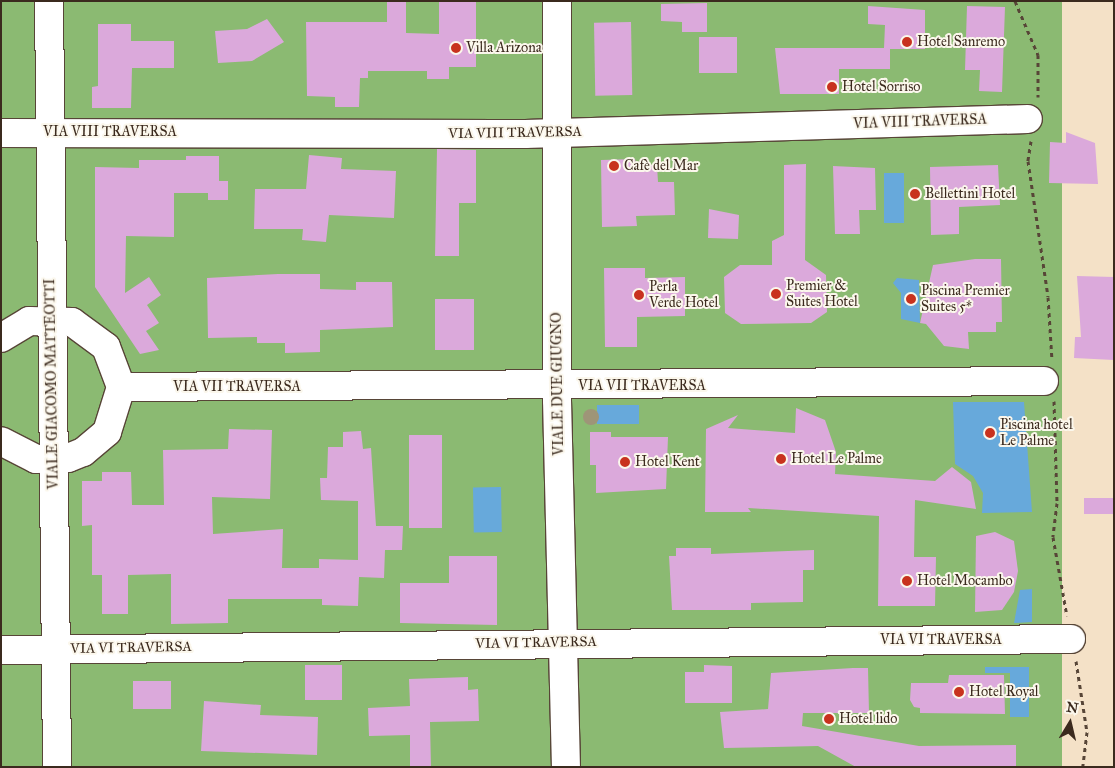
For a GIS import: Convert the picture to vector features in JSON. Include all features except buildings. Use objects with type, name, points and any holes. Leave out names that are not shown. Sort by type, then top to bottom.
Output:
[{"type":"street","name":"VIALE GIACOMO MATTEOTTI","points":[[50,1],[50,318],[57,767]]},
{"type":"street","name":"VIALE DUE GIUGNO","points":[[557,1],[557,386],[566,767]]},
{"type":"street","name":"VIA VIII TRAVERSA","points":[[1,133],[556,133],[1028,119]]},
{"type":"street","points":[[1,338],[29,321],[50,318],[91,332],[110,353],[121,387],[107,432],[83,452],[52,460],[20,454],[1,441]]},
{"type":"street","name":"VIA VII TRAVERSA","points":[[121,387],[557,386],[1044,381]]},
{"type":"street","name":"VIA VI TRAVERSA","points":[[1,650],[564,642],[1071,639]]},
{"type":"green space","points":[[1,1],[1062,1],[1062,767],[1,767]]},
{"type":"water","points":[[884,173],[904,173],[904,223],[884,223]]},
{"type":"water","name":"Piscina Premier Suites 5*","points":[[897,278],[919,280],[920,323],[901,319],[901,293],[893,283]]},
{"type":"water","name":"Piscina hotel Le Palme","points":[[953,402],[1024,402],[1032,512],[982,513],[983,493],[973,476],[955,464]]},
{"type":"water","points":[[597,405],[639,405],[639,424],[597,424]]},
{"type":"water","points":[[473,487],[501,487],[502,532],[474,532]]},
{"type":"water","points":[[1032,589],[1032,622],[1014,623],[1020,590]]},
{"type":"water","points":[[985,667],[1029,667],[1029,717],[1010,717],[1010,673],[985,673]]},
{"type":"place","name":"Hotel Sanremo","points":[[907,42]]},
{"type":"place","name":"Villa Arizona","points":[[456,48]]},
{"type":"place","name":"Hotel Sorriso","points":[[832,87]]},
{"type":"place","name":"Cafè del Mar","points":[[614,166]]},
{"type":"place","name":"Bellettini Hotel","points":[[915,194]]},
{"type":"place","name":"Premier & Suites Hotel","points":[[776,294]]},
{"type":"place","name":"Perla Verde Hotel","points":[[639,295]]},
{"type":"place","name":"Piscina Premier Suites 5*","points":[[911,299]]},
{"type":"place","name":"Piscina hotel Le Palme","points":[[990,433]]},
{"type":"place","name":"Hotel Le Palme","points":[[781,459]]},
{"type":"place","name":"Hotel Kent","points":[[625,462]]},
{"type":"place","name":"Hotel Mocambo","points":[[907,581]]},
{"type":"place","name":"Hotel Royal","points":[[959,692]]},
{"type":"place","name":"Hotel lido","points":[[829,719]]}]
